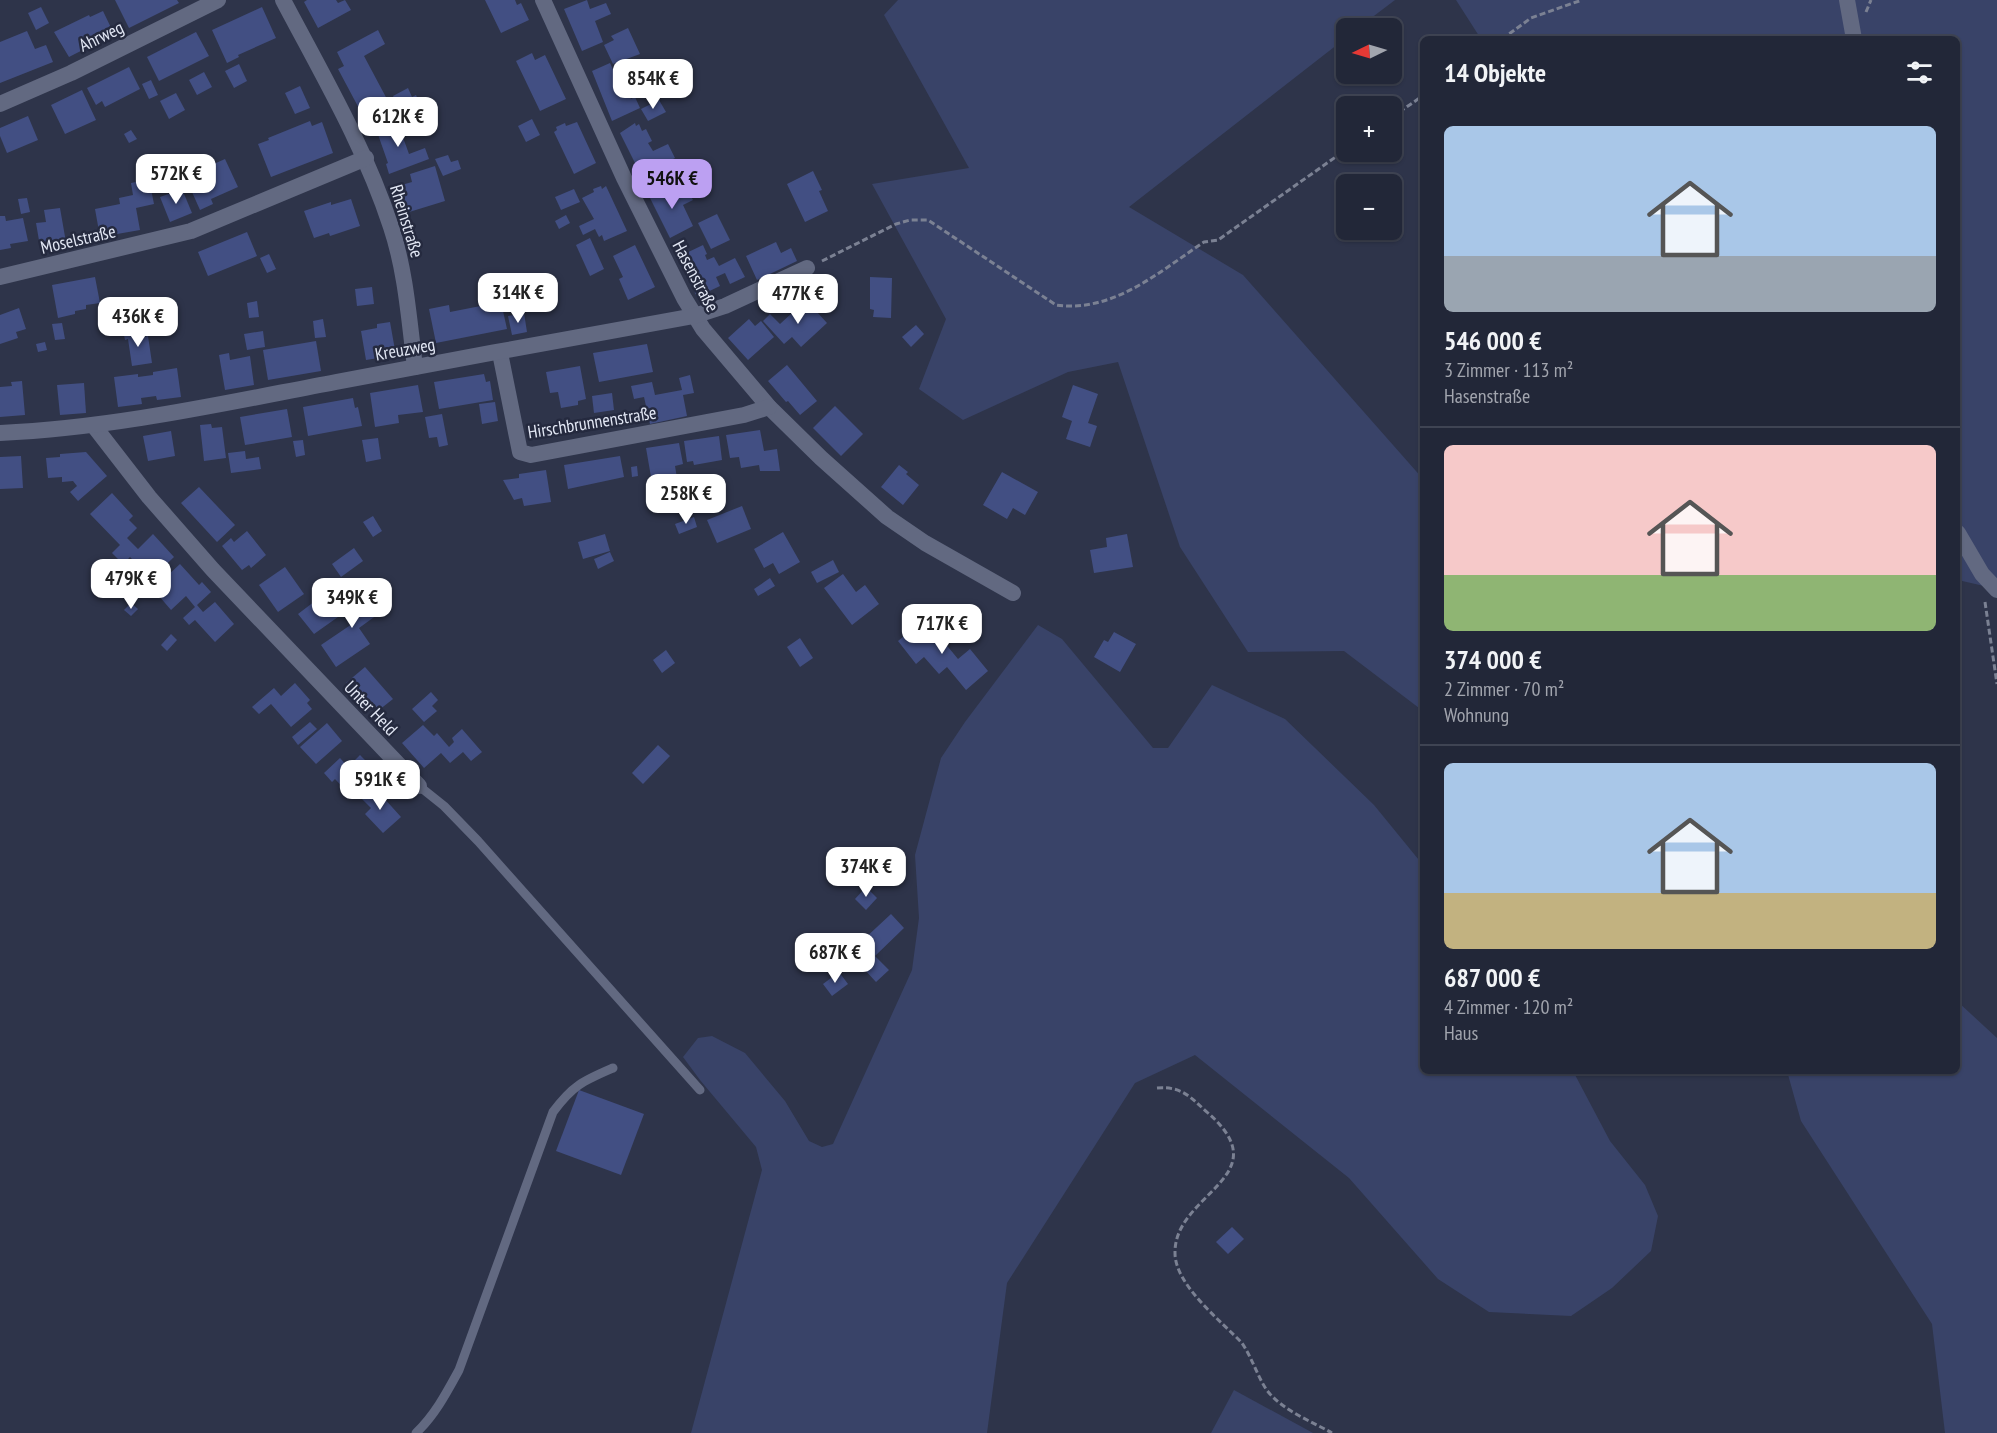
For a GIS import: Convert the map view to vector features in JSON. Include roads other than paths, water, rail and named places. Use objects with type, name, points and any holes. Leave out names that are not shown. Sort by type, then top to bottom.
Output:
[{"type":"street","name":"Ahrweg","points":[[0,104],[71,73],[218,0]]},
{"type":"street","name":"Rheinstraße","points":[[283,0],[366,158],[392,229],[400,261],[415,367]]},
{"type":"street","name":"Hasenstraße","points":[[543,0],[619,168],[694,316],[714,343],[769,407],[820,458],[888,517],[925,543],[1013,592]]},
{"type":"street","points":[[1847,0],[1853,36]]},
{"type":"street","name":"Moselstraße","points":[[0,277],[191,231],[366,158]]},
{"type":"street","name":"Kreuzweg","points":[[0,433],[94,426],[147,418],[694,316],[725,306],[807,268]]},
{"type":"street","name":"Hirschbrunnenstraße","points":[[500,352],[520,452],[524,454],[531,455],[744,416],[769,407]]},
{"type":"street","name":"Unter Held","points":[[94,426],[149,497],[213,570],[419,786]]},
{"type":"street","points":[[1960,536],[1982,574],[1997,590]]},
{"type":"lane","name":"Unter Held","points":[[419,786],[444,806],[478,841],[700,1090]]},
{"type":"lane","points":[[416,1433],[444,1398],[459,1370],[553,1112],[567,1093],[581,1082],[613,1068]]}]
